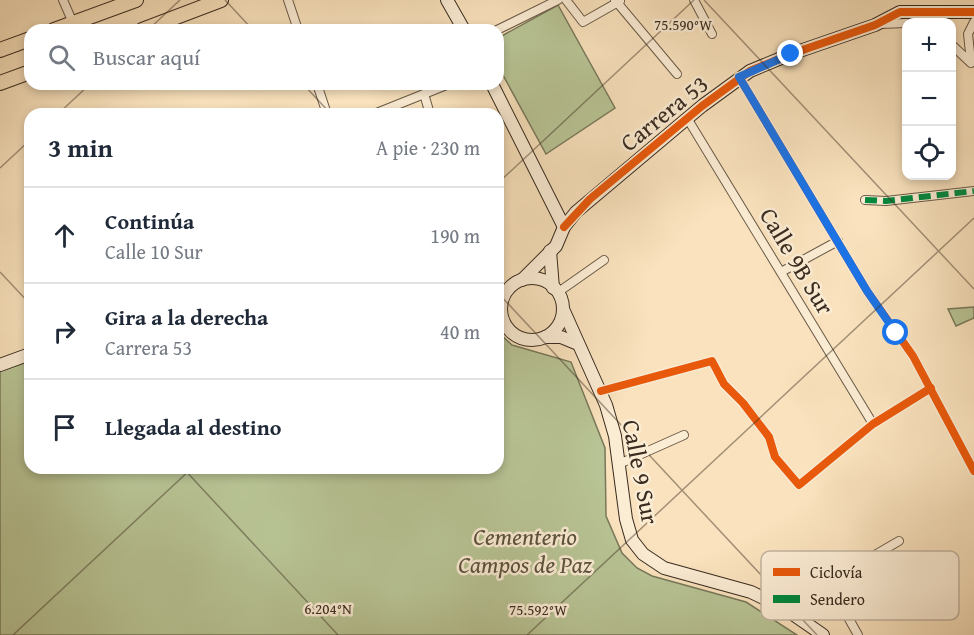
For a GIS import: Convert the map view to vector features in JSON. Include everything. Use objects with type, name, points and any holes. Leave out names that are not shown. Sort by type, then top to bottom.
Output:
[{"type":"main road","points":[[73,23],[136,0]]},
{"type":"main road","points":[[157,24],[221,0]]},
{"type":"main road","points":[[447,0],[461,24]]},
{"type":"main road","name":"Carrera 53","points":[[522,280],[561,238],[564,227],[590,199],[739,77],[791,54],[875,25],[900,12],[974,12]]},
{"type":"main road","points":[[2,49],[24,41]]},
{"type":"main road","points":[[0,83],[24,74]]},
{"type":"main road","points":[[495,90],[564,227]]},
{"type":"main road","points":[[545,337],[559,324],[563,309],[555,290],[550,251]]},
{"type":"main road","points":[[504,297],[510,287],[522,280],[536,279],[555,290]]},
{"type":"main road","name":"Calle 9 Sur","points":[[563,309],[601,391],[615,436],[626,519],[632,540],[643,554],[664,567],[751,592],[761,597]]},
{"type":"main road","points":[[504,323],[517,336],[530,340],[561,337],[578,344]]},
{"type":"main road","points":[[0,365],[24,356]]},
{"type":"main road","name":"Calle 9 Sur","points":[[802,620],[823,635]]},
{"type":"street","points":[[63,0],[73,23]]},
{"type":"street","points":[[288,0],[296,24]]},
{"type":"street","points":[[504,27],[558,0]]},
{"type":"street","points":[[566,0],[583,22],[618,1],[677,74]]},
{"type":"street","points":[[694,0],[712,34]]},
{"type":"street","points":[[972,64],[968,34],[974,22]]},
{"type":"street","points":[[875,25],[902,23]]},
{"type":"street","points":[[956,50],[972,64]]},
{"type":"street","points":[[739,77],[838,242],[931,388],[974,471]]},
{"type":"street","points":[[319,90],[325,108]]},
{"type":"street","points":[[389,108],[434,90]]},
{"type":"street","points":[[424,94],[428,108]]},
{"type":"street","name":"Calle 9B Sur","points":[[687,118],[873,424]]},
{"type":"street","points":[[865,200],[886,201],[974,191]]},
{"type":"street","points":[[781,272],[838,242]]},
{"type":"street","points":[[555,290],[604,260]]},
{"type":"street","points":[[601,391],[712,362],[724,384],[762,427],[775,457],[799,484],[873,424],[931,388]]},
{"type":"street","points":[[619,464],[684,435]]},
{"type":"street","points":[[883,551],[899,541]]},
{"type":"street","points":[[850,620],[858,635]]},
{"type":"green space","points":[[558,5],[615,108],[546,154],[504,77],[504,35]]},
{"type":"green space","points":[[974,307],[974,318],[956,326],[948,309]]},
{"type":"green space","name":"Cementerio Campos de Paz","points":[[504,338],[512,345],[571,362],[605,448],[606,516],[622,553],[637,568],[652,576],[746,602],[761,612],[761,620],[774,620],[797,635],[0,635],[0,371],[24,363],[24,474],[504,474]]},
{"type":"marked path","points":[[865,200],[886,201],[974,191]]},
{"type":"cycle path","points":[[564,227],[590,199],[702,106],[750,71],[875,25],[900,12],[974,12]]},
{"type":"cycle path","points":[[739,77],[867,291],[913,356],[974,471]]},
{"type":"cycle path","points":[[601,391],[712,361],[724,384],[743,403],[769,437],[775,457],[799,485],[873,424],[931,388]]},
{"type":"route","points":[[791,54],[739,77],[867,291],[896,333]]}]
